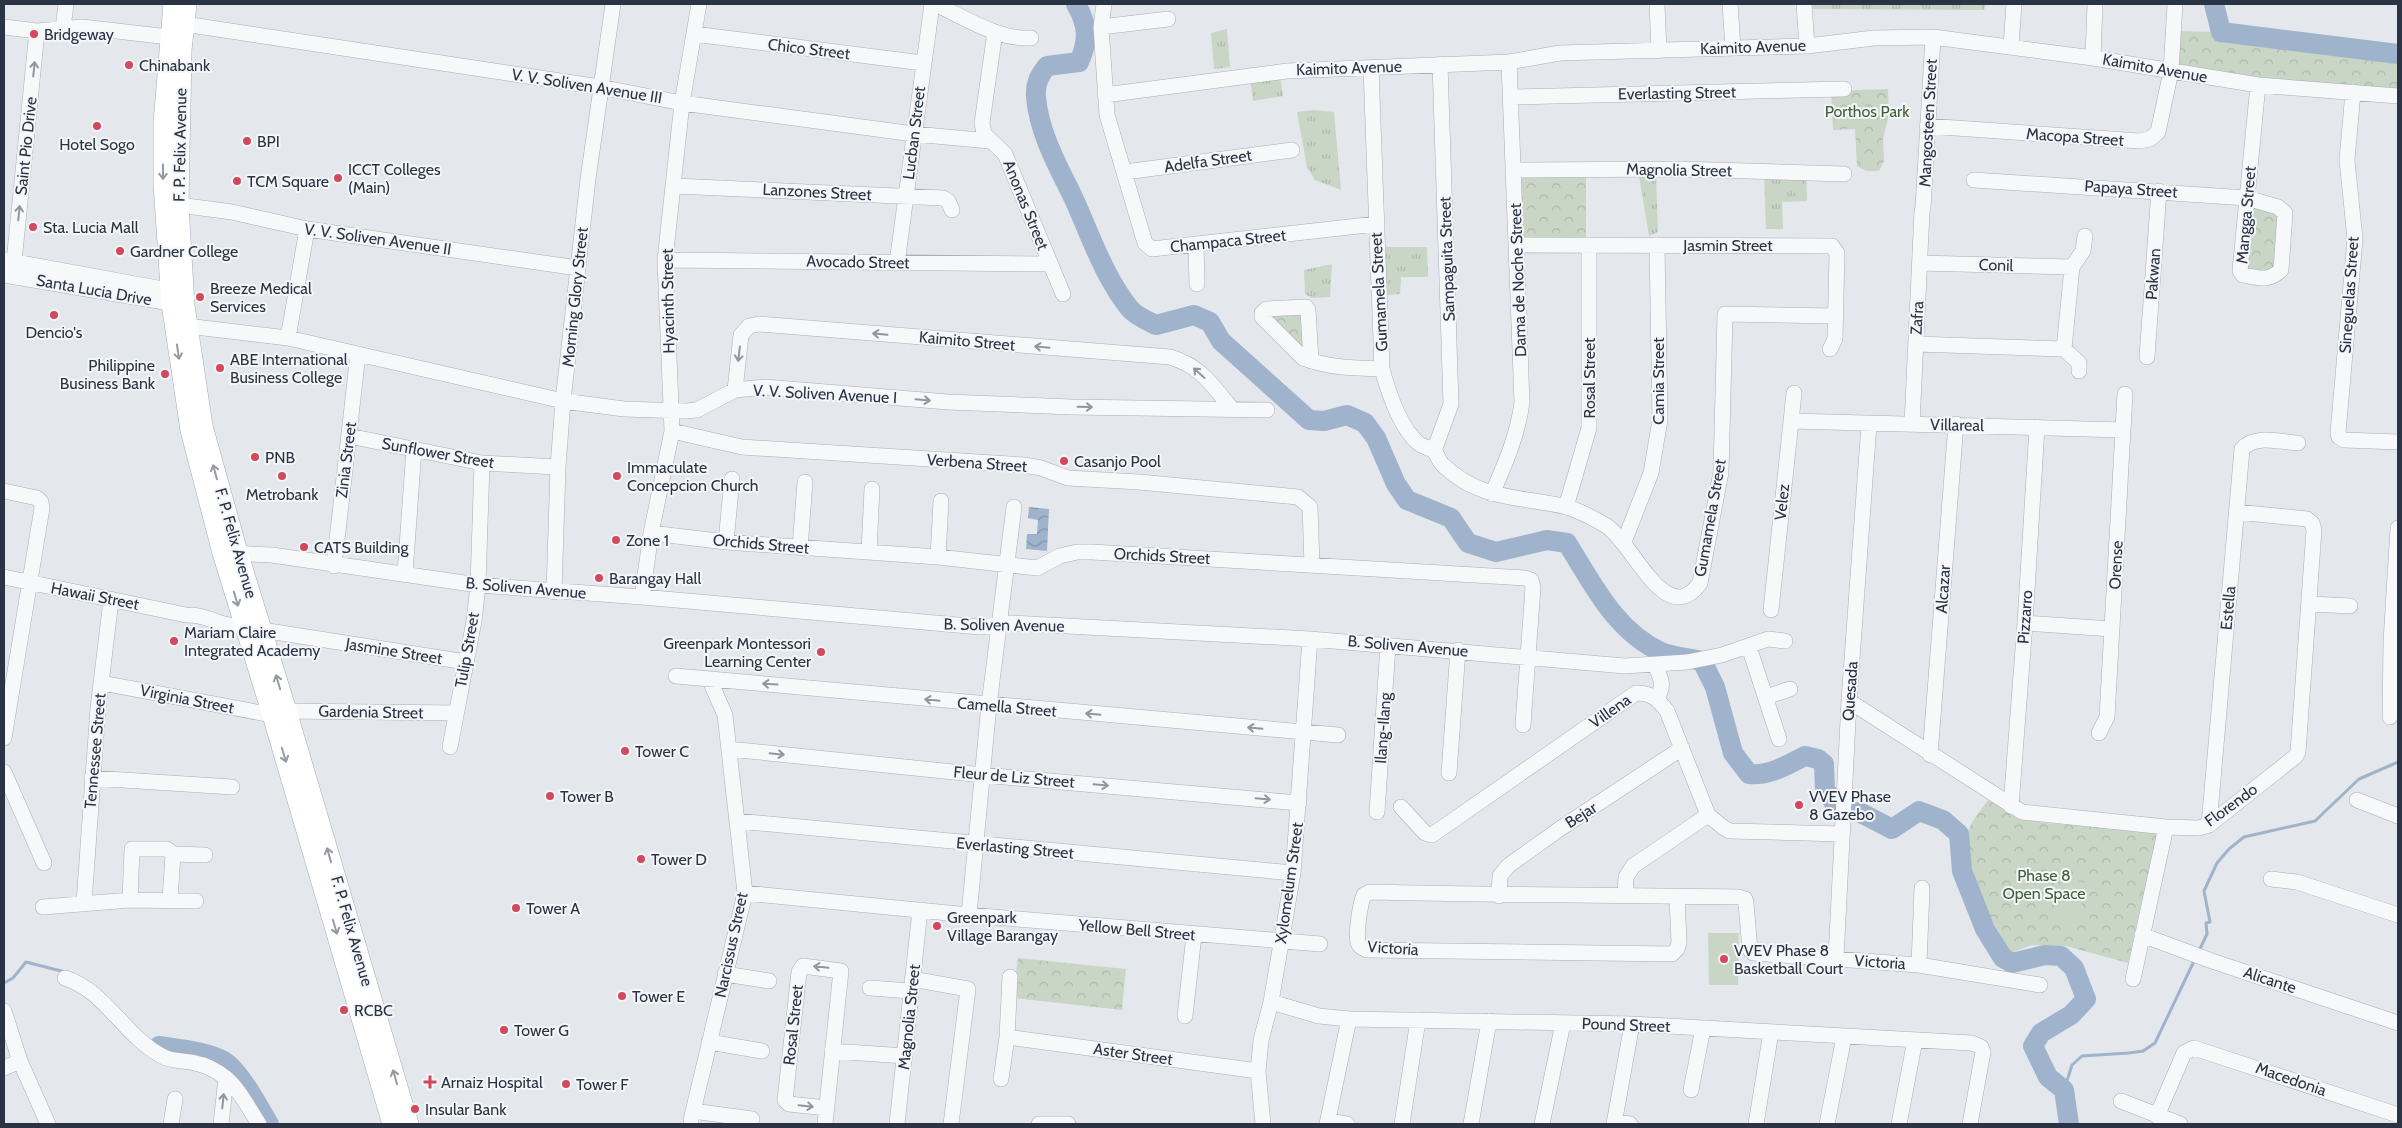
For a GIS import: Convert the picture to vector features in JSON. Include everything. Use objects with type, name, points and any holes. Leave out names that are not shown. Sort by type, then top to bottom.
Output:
[{"type":"main road","name":"F. P. Felix Avenue","points":[[173,4],[169,37],[171,123],[179,205],[177,298],[187,326],[203,426],[230,553]]},
{"type":"main road","name":"F. P. Felix Avenue","points":[[186,4],[163,183],[190,430],[279,713],[399,1117]]},
{"type":"street","points":[[63,28],[66,4]]},
{"type":"street","name":"Morning Glory Street","points":[[554,592],[558,467],[563,400],[600,87],[613,4]]},
{"type":"street","name":"Hyacinth Street","points":[[642,597],[652,533],[672,431],[665,260],[682,103],[699,4]]},
{"type":"street","points":[[933,4],[995,32],[1011,37],[1031,38]]},
{"type":"street","name":"Lucban Street","points":[[897,263],[923,63],[933,4]]},
{"type":"street","name":"Champaca Street","points":[[1104,4],[1101,27],[1107,115],[1145,243],[1152,249],[1376,224]]},
{"type":"street","points":[[1657,4],[1659,50]]},
{"type":"street","points":[[1730,4],[1733,48]]},
{"type":"street","points":[[1804,4],[1807,46]]},
{"type":"street","points":[[2011,46],[2014,4]]},
{"type":"street","points":[[2093,58],[2096,4]]},
{"type":"street","name":"Macopa Street","points":[[1927,126],[2139,142],[2150,140],[2158,132],[2171,72],[2175,4]]},
{"type":"street","points":[[1101,27],[1168,19]]},
{"type":"street","name":"V. V. Soliven Avenue III","points":[[184,24],[600,87],[682,103],[914,134],[990,141]]},
{"type":"street","points":[[4,27],[38,31],[82,27],[169,37]]},
{"type":"street","name":"Saint Pio Drive","points":[[9,261],[38,31]]},
{"type":"street","name":"Anonas Street","points":[[995,32],[982,123],[984,134],[1005,154],[1063,294]]},
{"type":"street","name":"Chico Street","points":[[694,34],[923,63]]},
{"type":"street","name":"Kaimito Avenue","points":[[1105,96],[1286,71],[1509,62],[1560,52],[1807,46],[1874,38],[1933,38],[2011,46],[2258,85],[2398,96]]},
{"type":"street","name":"Mangosteen Street","points":[[1923,210],[1933,38]]},
{"type":"street","name":"Dama de Noche Street","points":[[1492,494],[1520,424],[1522,402],[1518,245],[1509,62]]},
{"type":"street","name":"Sampaguita Street","points":[[1434,451],[1451,404],[1440,64]]},
{"type":"street","name":"Gumamela Street","points":[[1371,68],[1382,368],[1389,393],[1409,431],[1419,444],[1434,451],[1442,464],[1471,486],[1492,494],[1566,507],[1579,511],[1608,526],[1624,542],[1656,585],[1669,596],[1676,598],[1693,592],[1700,583],[1721,472],[1725,314],[1835,316]]},
{"type":"street","name":"Mangga Street","points":[[2258,85],[2240,271],[2242,275],[2267,280],[2281,270],[2285,213]]},
{"type":"street","name":"Everlasting Street","points":[[1511,97],[1844,89]]},
{"type":"street","name":"Sineguelas Street","points":[[2353,92],[2347,160],[2355,239],[2338,433],[2339,437],[2344,440],[2398,442]]},
{"type":"street","name":"Adelfa Street","points":[[1124,172],[1292,150]]},
{"type":"street","name":"Magnolia Street","points":[[1514,170],[1678,169],[1844,174]]},
{"type":"street","name":"Papaya Street","points":[[1974,180],[2247,198],[2278,207],[2285,213]]},
{"type":"street","name":"Lanzones Street","points":[[674,186],[943,198],[948,201],[952,210]]},
{"type":"street","name":"Pakwan","points":[[2147,357],[2159,191]]},
{"type":"street","name":"V. V. Soliven Avenue II","points":[[179,205],[232,212],[307,229],[578,268]]},
{"type":"street","name":"Zafra","points":[[1912,424],[1923,210]]},
{"type":"street","points":[[288,338],[307,229]]},
{"type":"street","points":[[2064,349],[2072,267],[2083,252],[2085,236]]},
{"type":"street","points":[[1196,245],[1197,284]]},
{"type":"street","name":"Jasmin Street","points":[[1518,245],[1832,246],[1837,253],[1834,339],[1830,349]]},
{"type":"street","name":"Rosal Street","points":[[1566,507],[1589,428],[1589,245]]},
{"type":"street","name":"Camia Street","points":[[1624,542],[1651,473],[1660,420],[1658,245]]},
{"type":"street","name":"Avocado Street","points":[[665,260],[1050,264]]},
{"type":"street","points":[[4,275],[9,261]]},
{"type":"street","name":"Santa Lucia Drive","points":[[9,261],[177,298]]},
{"type":"street","name":"Conil","points":[[1920,263],[2072,267]]},
{"type":"street","name":"Santa Lucia Drive","points":[[4,275],[177,298]]},
{"type":"street","name":"Kaimito Street","points":[[735,390],[741,334],[749,326],[759,324],[1170,357],[1187,362],[1202,374],[1232,409]]},
{"type":"street","name":"V. V. Soliven Avenue I","points":[[187,326],[288,338],[563,400],[624,409],[671,412],[697,410],[735,390],[765,387],[948,402],[1072,407],[1266,410]]},
{"type":"street","points":[[1916,344],[2064,349],[2079,363],[2079,371]]},
{"type":"street","name":"Zinia Street","points":[[334,566],[358,354]]},
{"type":"street","points":[[1311,361],[1341,368],[1382,368]]},
{"type":"street","name":"Velez","points":[[1771,610],[1794,393]]},
{"type":"street","name":"Orense","points":[[2099,733],[2107,717],[2125,394]]},
{"type":"street","name":"Villareal","points":[[1791,421],[1858,421],[1869,424],[1956,424],[2123,430]]},
{"type":"street","name":"Quesada","points":[[1836,958],[1849,701],[1869,424]]},
{"type":"street","name":"Alcazar","points":[[1930,755],[1956,424]]},
{"type":"street","name":"Pizzarro","points":[[2011,806],[2026,623],[2037,427]]},
{"type":"street","name":"Verbena Street","points":[[672,431],[742,446],[1024,465],[1041,468],[1068,478],[1140,482],[1298,497],[1310,507],[1312,565]]},
{"type":"street","name":"Sunflower Street","points":[[349,436],[482,463],[558,467]]},
{"type":"street","name":"Estella","points":[[2209,825],[2242,449],[2248,443],[2256,440],[2298,443]]},
{"type":"street","points":[[405,574],[414,449]]},
{"type":"street","name":"Tulip Street","points":[[450,747],[478,585],[482,463]]},
{"type":"street","points":[[726,542],[732,479]]},
{"type":"street","points":[[800,548],[806,482]]},
{"type":"street","points":[[869,552],[872,489]]},
{"type":"street","points":[[4,491],[37,498],[42,502],[4,738]]},
{"type":"street","points":[[938,557],[941,501]]},
{"type":"street","points":[[969,915],[989,706],[1014,507]]},
{"type":"street","name":"Florendo","points":[[1849,701],[2011,806],[2034,814],[2166,827],[2199,828],[2209,825],[2296,756],[2310,604],[2314,530],[2312,523],[2307,519],[2237,512]]},
{"type":"street","points":[[2390,717],[2395,642],[2398,528]]},
{"type":"street","name":"Orchids Street","points":[[652,533],[726,542],[938,557],[1037,568],[1060,556],[1084,552],[1525,578],[1531,580],[1532,587],[1523,725]]},
{"type":"street","name":"B. Soliven Avenue","points":[[230,553],[272,555],[334,566],[478,585],[642,597],[889,620],[988,628],[999,624],[1011,623],[1310,639],[1528,656],[1624,666],[1687,662],[1722,655],[1768,639],[1785,641]]},
{"type":"street","name":"Hawaii Street","points":[[4,577],[186,615],[196,622],[204,624],[214,621],[253,629]]},
{"type":"street","name":"Tennessee Street","points":[[84,903],[92,778],[111,600]]},
{"type":"street","points":[[2310,604],[2350,606]]},
{"type":"street","points":[[2026,623],[2112,629]]},
{"type":"street","name":"Jasmine Street","points":[[253,629],[466,662]]},
{"type":"street","name":"Xylomelum Street","points":[[1263,1124],[1258,1071],[1261,1040],[1271,1002],[1293,872],[1310,639]]},
{"type":"street","name":"Ilang-Ilang","points":[[1377,812],[1388,645]]},
{"type":"street","points":[[1749,647],[1779,738]]},
{"type":"street","points":[[1449,773],[1458,650]]},
{"type":"street","points":[[1655,665],[1662,679],[1662,690],[1657,698]]},
{"type":"street","name":"Camella Street","points":[[676,676],[710,681],[785,685],[989,706],[1338,735]]},
{"type":"street","name":"Narcissus Street","points":[[710,681],[725,716],[745,893],[692,1116],[752,1119]]},
{"type":"street","name":"Virginia Street","points":[[102,683],[279,713]]},
{"type":"street","points":[[1766,697],[1790,689]]},
{"type":"street","name":"Villena","points":[[1401,807],[1425,833],[1432,835],[1636,693],[1647,693],[1657,698],[1667,711],[1708,815]]},
{"type":"street","name":"Gardenia Street","points":[[279,713],[455,713]]},
{"type":"street","name":"Bejar","points":[[1499,896],[1500,876],[1508,866],[1561,828],[1682,748]]},
{"type":"street","name":"Fleur de Liz Street","points":[[729,749],[983,775],[1299,803]]},
{"type":"street","points":[[4,772],[44,862]]},
{"type":"street","points":[[92,778],[232,787]]},
{"type":"street","points":[[2357,800],[2398,816]]},
{"type":"street","points":[[1625,896],[1626,877],[1633,866],[1708,815],[1730,831],[1842,827]]},
{"type":"street","name":"Everlasting Street","points":[[737,821],[1293,872]]},
{"type":"street","points":[[2133,979],[2166,827]]},
{"type":"street","points":[[130,900],[132,849],[167,849],[173,854],[205,855]]},
{"type":"street","points":[[170,900],[173,854]]},
{"type":"street","points":[[2271,879],[2297,882],[2398,915]]},
{"type":"street","points":[[1919,964],[1922,888]]},
{"type":"street","name":"Victoria","points":[[1677,896],[1679,943],[1677,949],[1672,954],[1367,950],[1362,948],[1358,941],[1361,901],[1364,895],[1370,892],[1499,896],[1677,896],[1745,899],[1750,950],[1753,953],[1919,964],[2040,985]]},
{"type":"street","name":"Yellow Bell Street","points":[[745,893],[1194,935],[1320,944]]},
{"type":"street","points":[[43,907],[130,900],[196,901]]},
{"type":"street","name":"Magnolia Street","points":[[897,1124],[920,910]]},
{"type":"street","points":[[1185,1016],[1194,935]]},
{"type":"street","name":"Alicante","points":[[2142,935],[2212,961],[2398,1023]]},
{"type":"street","name":"Rosal Street","points":[[825,1124],[841,971],[806,965],[799,970],[785,1100],[787,1103],[826,1108]]},
{"type":"street","points":[[725,974],[769,981]]},
{"type":"street","points":[[1002,1079],[1007,1037],[1010,977]]},
{"type":"street","points":[[65,978],[79,983],[96,995],[133,1035],[162,1056],[209,1067],[226,1078],[238,1092],[259,1124]]},
{"type":"street","points":[[870,988],[912,985],[968,988],[951,1124]]},
{"type":"street","name":"Pound Street","points":[[1271,1002],[1319,1016],[1349,1019],[1632,1024],[1972,1043],[1981,1047],[1983,1052],[1970,1124]]},
{"type":"street","points":[[4,1011],[20,1061],[48,1124]]},
{"type":"street","points":[[1347,1124],[1328,1122],[1349,1019]]},
{"type":"street","points":[[1402,1124],[1418,1020]]},
{"type":"street","points":[[1471,1124],[1489,1021]]},
{"type":"street","points":[[1542,1124],[1563,1023]]},
{"type":"street","points":[[1630,1124],[1614,1123],[1632,1024]]},
{"type":"street","points":[[1692,1090],[1703,1028]]},
{"type":"street","points":[[1756,1124],[1771,1032]]},
{"type":"street","name":"Aster Street","points":[[1007,1037],[1258,1071]]},
{"type":"street","points":[[1827,1124],[1844,1037]]},
{"type":"street","points":[[1899,1124],[1915,1040]]},
{"type":"street","name":"Rosal Street","points":[[709,1042],[762,1051]]},
{"type":"street","name":"Macedonia","points":[[2157,1116],[2184,1054],[2194,1048],[2201,1048],[2389,1117]]},
{"type":"street","points":[[832,1051],[905,1056]]},
{"type":"street","points":[[4,1068],[20,1061]]},
{"type":"street","points":[[221,1124],[226,1078]]},
{"type":"street","points":[[172,1124],[175,1099]]},
{"type":"street","points":[[2121,1101],[2180,1124]]},
{"type":"street","points":[[1040,1124],[1068,1124]]},
{"type":"green space","points":[[1812,4],[1986,4],[1984,10],[1813,9]]},
{"type":"green space","points":[[1227,29],[1230,67],[1214,69],[1211,33]]},
{"type":"green space","points":[[2179,31],[2212,32],[2218,40],[2398,64],[2398,92],[2175,68]]},
{"type":"green space","points":[[1280,75],[1283,96],[1253,101],[1250,79]]},
{"type":"green space","name":"Porthos Park","points":[[1888,89],[1889,115],[1883,138],[1884,161],[1879,171],[1866,171],[1857,166],[1855,129],[1833,130],[1831,91]]},
{"type":"green space","points":[[1314,110],[1334,112],[1341,190],[1315,180],[1307,167],[1297,112]]},
{"type":"green space","points":[[1806,174],[1807,201],[1782,202],[1783,229],[1766,229],[1764,175]]},
{"type":"green space","points":[[1656,175],[1658,232],[1649,236],[1639,176]]},
{"type":"green space","points":[[1519,176],[1586,177],[1586,241],[1521,241]]},
{"type":"green space","points":[[2249,202],[2283,215],[2273,273],[2243,268]]},
{"type":"green space","points":[[1376,247],[1427,247],[1428,277],[1401,277],[1400,294],[1377,296]]},
{"type":"green space","points":[[1332,264],[1330,297],[1312,298],[1305,294],[1304,270]]},
{"type":"green space","points":[[1302,309],[1308,357],[1267,311]]},
{"type":"green space","name":"Phase 8 Open Space","points":[[1988,800],[2015,817],[2047,823],[2157,832],[2128,963],[2066,946],[2032,945],[2011,953],[1981,896],[1970,864],[1968,849],[1969,830],[1976,816]]},
{"type":"green space","points":[[2063,878],[2086,883],[2076,929],[2053,924]]},
{"type":"green space","name":"VVEV Phase 8 Basketball Court","points":[[1708,933],[1739,933],[1738,985],[1709,985]]},
{"type":"green space","points":[[1018,958],[1126,969],[1122,1010],[1013,998]]},
{"type":"water","points":[[1029,507],[1049,509],[1047,551],[1026,549],[1027,534],[1037,534],[1038,520],[1028,518]]},
{"type":"waterway","points":[[1076,4],[1083,19],[1086,33],[1082,54],[1079,62],[1047,66],[1037,84],[1038,110],[1050,149],[1098,255],[1112,283],[1130,309],[1156,325],[1194,315],[1210,322],[1221,341],[1309,420],[1324,421],[1347,415],[1365,423],[1376,438],[1396,484],[1407,500],[1451,518],[1468,543],[1496,552],[1547,540],[1567,543],[1606,605],[1631,632],[1661,652],[1702,661],[1715,687],[1733,753],[1749,774],[1771,772],[1805,756],[1818,759],[1824,764],[1825,790],[1839,809],[1861,813],[1892,829],[1919,811],[1943,820],[1959,834],[1962,871],[1985,929],[2003,958],[2012,963],[2045,955],[2061,956],[2074,968],[2086,999],[2071,1015],[2041,1033],[2033,1046],[2048,1077],[2064,1090],[2069,1124]]},
{"type":"waterway","points":[[2214,4],[2221,32],[2398,54]]},
{"type":"waterway","points":[[2199,951],[2207,934],[2206,923],[2210,922],[2204,891],[2217,863],[2229,849],[2244,837],[2315,821],[2359,779],[2398,762]]},
{"type":"waterway","points":[[2064,1090],[2072,1065],[2082,1056],[2143,1051],[2155,1043],[2195,959]]},
{"type":"waterway","points":[[4,983],[13,978],[26,962],[65,972]]},
{"type":"waterway","points":[[159,1046],[205,1054],[227,1063],[248,1088],[269,1124]]},
{"type":"place","name":"Bridgeway","points":[[34,34]]},
{"type":"place","name":"Chinabank","points":[[129,65]]},
{"type":"place","name":"Hotel Sogo","points":[[97,126]]},
{"type":"place","name":"BPI","points":[[247,141]]},
{"type":"place","name":"ICCT Colleges (Main)","points":[[338,178]]},
{"type":"place","name":"TCM Square","points":[[237,181]]},
{"type":"place","name":"Sta. Lucia Mall","points":[[33,227]]},
{"type":"place","name":"Gardner College","points":[[120,251]]},
{"type":"place","name":"Breeze Medical Services","points":[[200,297]]},
{"type":"place","name":"Dencio's","points":[[54,315]]},
{"type":"place","name":"ABE International Business College","points":[[220,368]]},
{"type":"place","name":"Philippine Business Bank","points":[[165,374]]},
{"type":"place","name":"PNB","points":[[255,457]]},
{"type":"place","name":"Casanjo Pool","points":[[1064,461]]},
{"type":"place","name":"Metrobank","points":[[282,476]]},
{"type":"place","name":"Immaculate Concepcion Church","points":[[617,476]]},
{"type":"place","name":"Zone 1","points":[[616,540]]},
{"type":"place","name":"CATS Building","points":[[304,547]]},
{"type":"place","name":"Barangay Hall","points":[[599,578]]},
{"type":"place","name":"Mariam Claire Integrated Academy","points":[[174,641]]},
{"type":"place","name":"Greenpark Montessori Learning Center","points":[[821,652]]},
{"type":"place","name":"Tower C","points":[[625,751]]},
{"type":"place","name":"Tower B","points":[[550,796]]},
{"type":"place","name":"VVEV Phase 8 Gazebo","points":[[1799,805]]},
{"type":"place","name":"Tower D","points":[[641,859]]},
{"type":"place","name":"Tower A","points":[[516,908]]},
{"type":"place","name":"Greenpark Village Barangay","points":[[937,926]]},
{"type":"place","name":"VVEV Phase 8 Basketball Court","points":[[1724,959]]},
{"type":"place","name":"Tower E","points":[[622,996]]},
{"type":"place","name":"RCBC","points":[[344,1010]]},
{"type":"place","name":"Tower G","points":[[504,1030]]},
{"type":"place","name":"Arnaiz Hospital","points":[[430,1082]]},
{"type":"place","name":"Tower F","points":[[566,1084]]},
{"type":"place","name":"Insular Bank","points":[[415,1109]]}]
